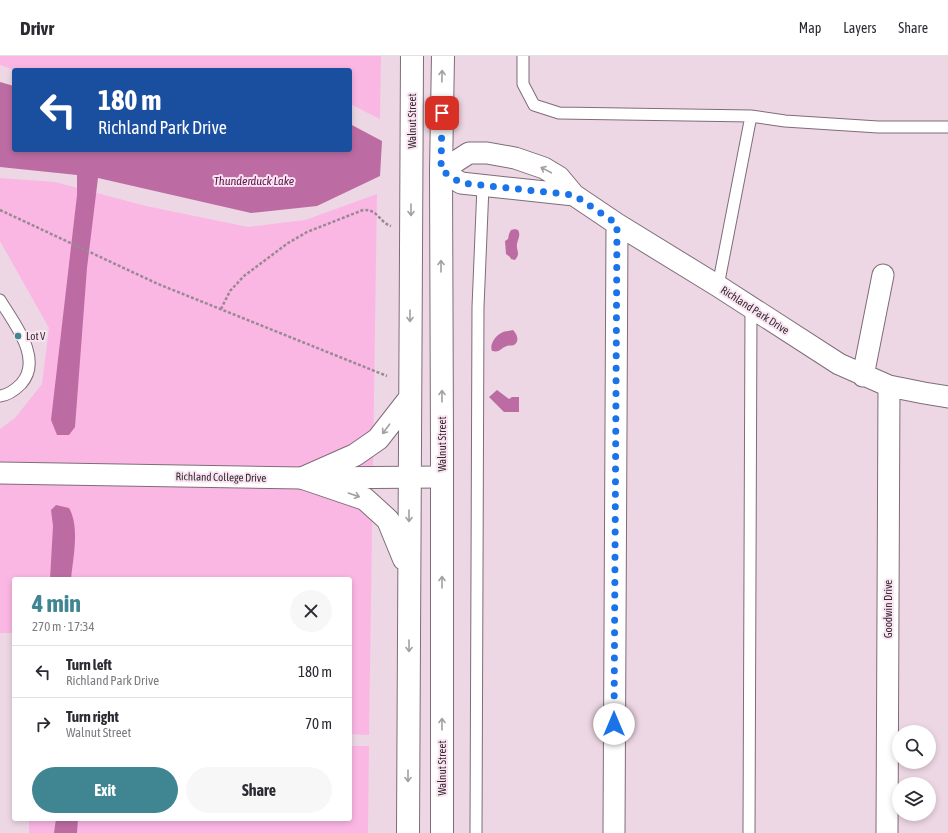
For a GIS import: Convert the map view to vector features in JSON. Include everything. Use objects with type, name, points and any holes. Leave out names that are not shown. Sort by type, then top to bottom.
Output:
[{"type":"main road","name":"Walnut Street","points":[[408,833],[412,56]]},
{"type":"main road","name":"Walnut Street","points":[[442,833],[441,170],[443,56]]},
{"type":"main road","points":[[411,170],[441,170]]},
{"type":"main road","points":[[303,478],[355,456],[378,439],[410,398]]},
{"type":"main road","points":[[303,478],[365,499],[388,520],[409,574]]},
{"type":"street","name":"Richland Park Drive","points":[[574,195],[461,183],[441,170],[469,153],[486,153],[515,158],[544,168],[558,177],[574,195],[617,224],[718,286],[839,364],[863,376],[889,386],[948,397]]},
{"type":"street","points":[[614,833],[617,224]]},
{"type":"street","points":[[863,376],[883,276]]},
{"type":"street","name":"Goodwin Drive","points":[[887,833],[889,386]]},
{"type":"street","name":"Richland College Drive","points":[[0,473],[303,478],[442,477]]},
{"type":"lane","points":[[523,56],[523,84],[534,105],[559,113],[751,116],[785,121],[878,127],[948,127]]},
{"type":"lane","points":[[718,286],[751,116]]},
{"type":"lane","points":[[476,833],[478,307],[483,186]]},
{"type":"lane","points":[[0,300],[27,348],[30,360],[28,371],[23,381],[15,390],[0,396]]},
{"type":"lane","points":[[749,833],[751,307]]},
{"type":"path","points":[[0,210],[158,284],[387,376]]},
{"type":"path","points":[[221,309],[230,291],[244,276],[288,243],[307,232],[363,210],[369,210],[375,213],[388,225],[393,227]]},
{"type":"shaded area","points":[[0,56],[381,56],[380,119],[352,105],[352,68],[12,68],[12,69],[0,65]]},
{"type":"shaded area","points":[[0,178],[55,182],[146,206],[248,227],[305,220],[377,194],[369,735],[352,734],[352,577],[12,577],[12,633],[0,633],[0,429],[15,418],[42,384],[49,328],[0,241]]},
{"type":"shaded area","points":[[352,746],[369,746],[368,833],[29,833],[29,821],[352,821]]},
{"type":"water","name":"Thunderduck Lake","points":[[0,82],[12,85],[12,152],[352,152],[352,125],[382,141],[380,176],[317,206],[251,213],[98,178],[87,268],[75,427],[69,435],[57,435],[51,420],[77,195],[77,175],[0,167]]},
{"type":"water","points":[[511,230],[518,230],[519,235],[517,244],[518,256],[515,260],[511,259],[506,254],[505,241],[508,239]]},
{"type":"water","points":[[513,330],[516,333],[517,338],[517,342],[514,345],[505,347],[499,351],[492,351],[492,343],[500,333]]},
{"type":"water","points":[[497,390],[509,399],[512,397],[519,397],[519,412],[504,412],[489,397]]},
{"type":"water","points":[[56,505],[69,508],[72,516],[75,543],[71,577],[50,577],[53,526],[51,510]]},
{"type":"water","points":[[56,821],[78,821],[77,833],[54,833]]},
{"type":"place","name":"Lot V","points":[[18,336]]},
{"type":"route","points":[[442,113],[441,170],[461,183],[574,195],[617,224],[614,724]]}]
